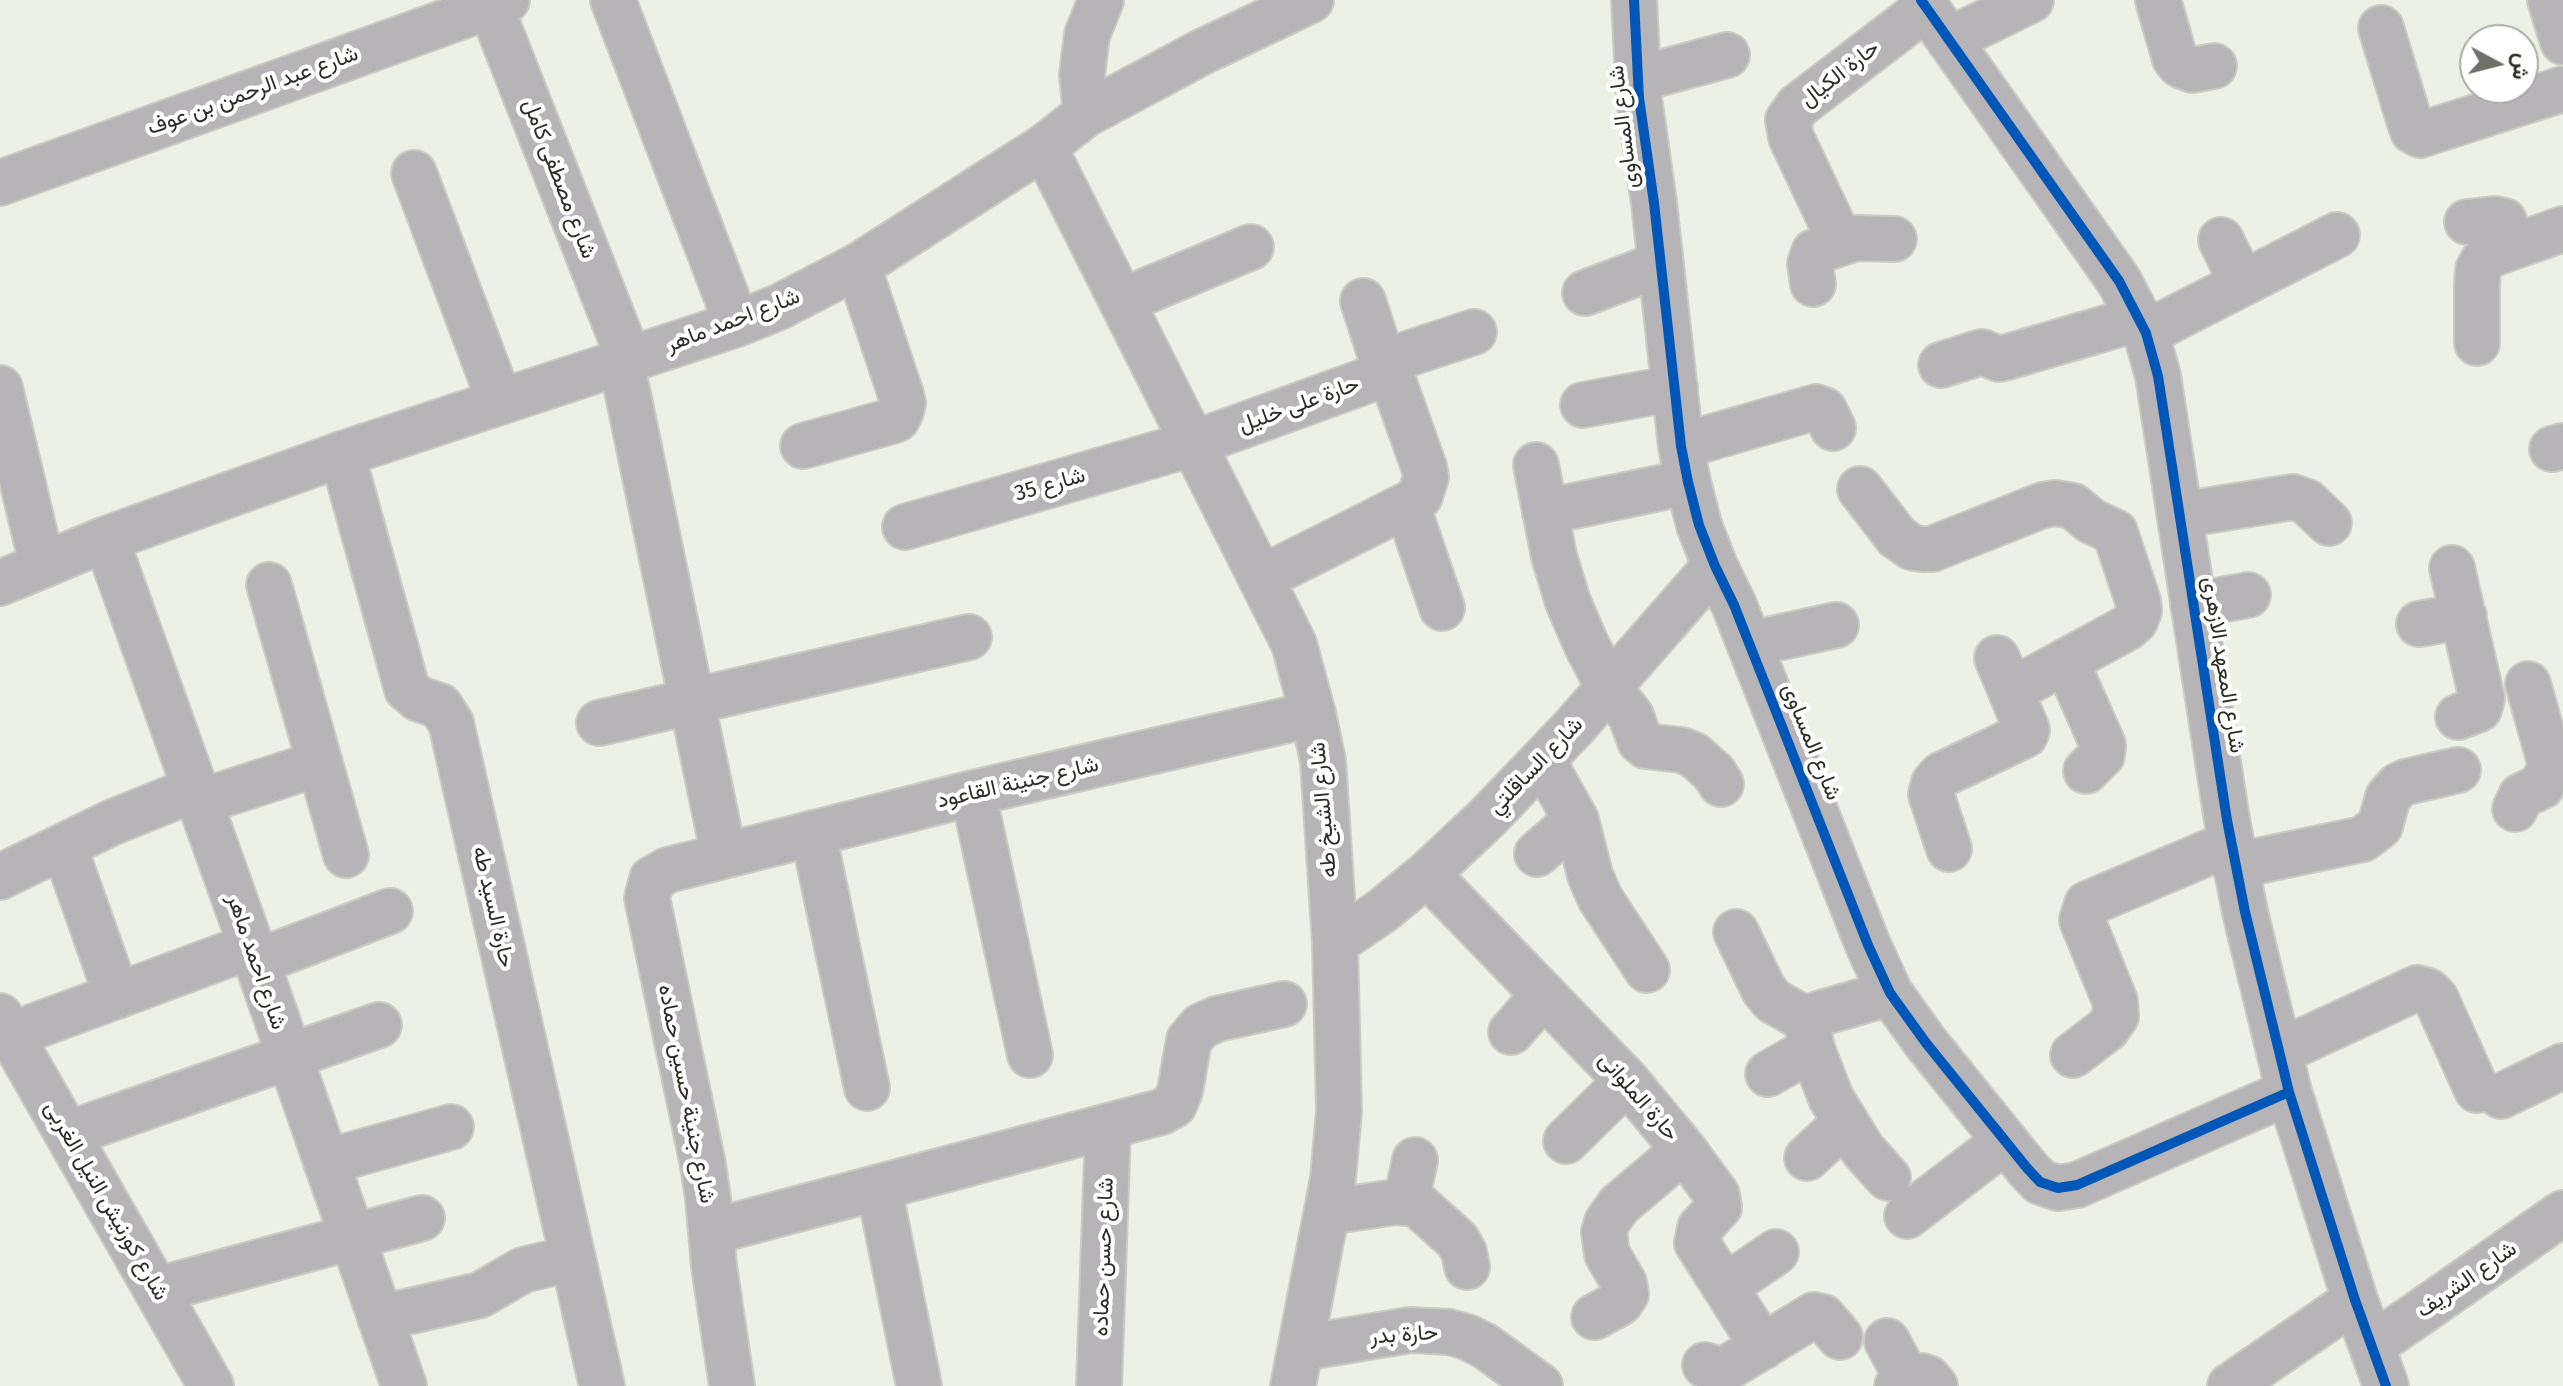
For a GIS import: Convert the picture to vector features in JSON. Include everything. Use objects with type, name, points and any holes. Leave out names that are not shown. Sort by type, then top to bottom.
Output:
[{"type":"street","points":[[613,0],[737,324]]},
{"type":"street","points":[[1086,114],[1082,75],[1087,35],[1101,0]]},
{"type":"street","name":"شارع احمد ماهر","points":[[0,583],[106,539],[342,454],[737,324],[779,307],[858,266],[1044,147],[1086,114],[1202,52],[1311,0]]},
{"type":"street","name":"شارع المساوى","points":[[1634,0],[1638,79],[1684,464],[1699,525],[1890,993],[1926,1043],[2040,1182],[2058,1188],[2077,1185],[2284,1072],[2417,988],[2428,991],[2436,999],[2489,1093],[2563,1066]]},
{"type":"street","points":[[1932,16],[2031,0]]},
{"type":"street","points":[[2158,0],[2175,59],[2180,65],[2193,70],[2214,66]]},
{"type":"street","points":[[2550,0],[2563,42]]},
{"type":"street","name":"شارع عبد الرحمن بن عوف","points":[[0,183],[495,2]]},
{"type":"street","name":"شارع مصطفى كامل","points":[[495,2],[625,360],[724,856]]},
{"type":"street","name":"حارة الكيال","points":[[1841,243],[1791,137],[1788,120],[1798,106],[1932,16]]},
{"type":"street","name":"شارع المعهد الازهرى","points":[[1932,16],[2119,281],[2143,325],[2158,376],[2233,854],[2284,1072],[2355,1300],[2379,1366]]},
{"type":"street","points":[[2381,28],[2410,123],[2413,131],[2420,135],[2563,89]]},
{"type":"street","points":[[1638,79],[1727,55]]},
{"type":"street","name":"شارع الشيخ طه","points":[[1044,147],[1294,644],[1323,761],[1335,943],[1339,1111],[1333,1179],[1297,1367]]},
{"type":"street","points":[[414,173],[500,402]]},
{"type":"street","points":[[2467,222],[2504,221],[2513,246]]},
{"type":"street","points":[[2477,343],[2478,270],[2483,261],[2490,255],[2563,229]]},
{"type":"street","points":[[1941,365],[1982,352],[1999,359],[2143,325],[2242,283],[2337,235]]},
{"type":"street","points":[[1813,284],[1810,264],[1814,252],[1856,238],[1894,239]]},
{"type":"street","points":[[2221,240],[2242,283]]},
{"type":"street","points":[[1122,301],[1251,247]]},
{"type":"street","points":[[1585,293],[1661,264]]},
{"type":"street","points":[[803,446],[892,421],[901,411],[901,395],[858,266]]},
{"type":"street","points":[[1363,301],[1386,370],[1474,332]]},
{"type":"street","name":"حارة على خليل","points":[[1195,443],[1374,378],[1386,370],[1394,383],[1426,477],[1420,496],[1407,505]]},
{"type":"street","points":[[0,388],[42,564]]},
{"type":"street","points":[[1583,405],[1675,388]]},
{"type":"street","points":[[1545,512],[1684,464],[1816,407],[1824,410],[1833,428]]},
{"type":"street","name":"شارع 35","points":[[905,527],[1195,443]]},
{"type":"street","name":"حارة السيد طه","points":[[342,454],[407,689],[419,699],[440,706],[451,723],[602,1386]]},
{"type":"street","points":[[1536,465],[1554,556],[1568,602],[1609,688],[1631,716],[1640,741],[1646,746],[1681,750],[1694,755],[1721,784]]},
{"type":"street","points":[[1860,489],[1897,537],[1913,548],[1922,549],[1932,549],[2043,505],[2067,504],[2091,521],[2115,532],[2138,601],[2139,611],[2135,621],[2127,628],[2066,661],[2004,675],[2027,727],[2025,735],[1941,775],[1934,783],[1931,794],[1949,849]]},
{"type":"street","points":[[2128,569],[2182,533],[2293,497],[2307,502],[2329,523]]},
{"type":"street","points":[[1262,578],[1407,505],[1442,608]]},
{"type":"street","name":"شارع احمد ماهر","points":[[106,539],[404,1386]]},
{"type":"street","name":"شارع الساقلتي","points":[[1335,943],[1382,911],[1427,874],[1543,761],[1715,566]]},
{"type":"street","points":[[2452,568],[2464,616],[2469,705],[2546,681],[2549,770],[2542,786],[2521,796],[2515,809]]},
{"type":"street","points":[[269,585],[346,855]]},
{"type":"street","points":[[2193,605],[2248,595]]},
{"type":"street","points":[[2419,624],[2464,616]]},
{"type":"street","points":[[1750,644],[1836,625]]},
{"type":"street","points":[[599,723],[969,637]]},
{"type":"street","points":[[2066,661],[2103,745],[2102,755],[2086,771]]},
{"type":"street","name":"شارع جنينة القاعود","points":[[724,856],[973,793],[1313,714]]},
{"type":"street","points":[[1543,761],[1576,820],[1590,875],[1600,898],[1647,970]]},
{"type":"street","points":[[0,877],[113,822],[320,763]]},
{"type":"street","points":[[2073,1055],[2107,1029],[2116,1016],[2115,1001],[2082,920],[2087,904],[2233,854],[2363,839],[2380,826],[2388,797],[2399,785],[2458,770]]},
{"type":"street","points":[[973,793],[1030,1055]]},
{"type":"street","points":[[1537,854],[1576,820]]},
{"type":"street","points":[[813,833],[867,1088]]},
{"type":"street","points":[[64,846],[117,996]]},
{"type":"street","name":"شارع جنينة حسين حماده","points":[[724,856],[659,873],[652,879],[647,898],[708,1198],[732,1386]]},
{"type":"street","name":"حارة الملوانى","points":[[1427,874],[1627,1081],[1684,1150],[1720,1201],[1719,1207],[1700,1228],[1697,1243],[1763,1347]]},
{"type":"street","points":[[6,1025],[117,996],[390,911]]},
{"type":"street","points":[[1736,932],[1764,990],[1773,1001],[1798,1015],[1813,1033],[1825,1085],[1845,1123],[1898,1197],[2005,1141]]},
{"type":"street","points":[[1768,1074],[1813,1033],[1834,1008],[1890,993]]},
{"type":"street","points":[[1511,1032],[1544,995]]},
{"type":"street","points":[[711,1232],[1161,1112],[1174,1105],[1180,1091],[1189,1040],[1201,1026],[1217,1019],[1284,1004]]},
{"type":"street","name":"شارع كورنيش النيل الغربى","points":[[6,1025],[211,1386]]},
{"type":"street","points":[[68,1134],[379,1025]]},
{"type":"street","points":[[1566,1141],[1627,1081]]},
{"type":"street","points":[[1807,1158],[1845,1123]]},
{"type":"street","points":[[326,1162],[451,1127]]},
{"type":"street","name":"شارع حسن حماده","points":[[1099,1386],[1108,1128]]},
{"type":"street","points":[[1594,1317],[1620,1303],[1626,1294],[1624,1283],[1604,1243],[1607,1222],[1619,1205],[1684,1150]]},
{"type":"street","points":[[1410,1202],[1409,1188],[1415,1160]]},
{"type":"street","points":[[879,1188],[919,1386]]},
{"type":"street","points":[[1327,1212],[1396,1202],[1410,1202],[1423,1207],[1457,1240],[1467,1267]]},
{"type":"street","name":"شارع الشريف","points":[[2379,1366],[2563,1213]]},
{"type":"street","points":[[157,1290],[422,1218]]},
{"type":"street","points":[[1725,1287],[1776,1252]]},
{"type":"street","points":[[380,1318],[480,1295],[523,1270],[573,1258]]},
{"type":"street","points":[[2230,1386],[2355,1300]]},
{"type":"street","points":[[1705,1365],[1718,1370],[1727,1368],[1814,1315],[1823,1317],[1840,1337]]},
{"type":"street","name":"حارة بدر","points":[[1297,1367],[1410,1330],[1449,1332],[1485,1346],[1540,1386]]},
{"type":"street","points":[[1887,1341],[1913,1384]]},
{"type":"cycle path","points":[[1634,0],[1639,98],[1681,446],[1699,525],[1890,993],[1926,1043],[2027,1168],[2040,1182],[2058,1188],[2077,1185],[2289,1092]]},
{"type":"cycle path","points":[[1921,0],[2119,281],[2146,333],[2158,376],[2227,820],[2245,912],[2289,1092],[2355,1300],[2386,1386]]}]
